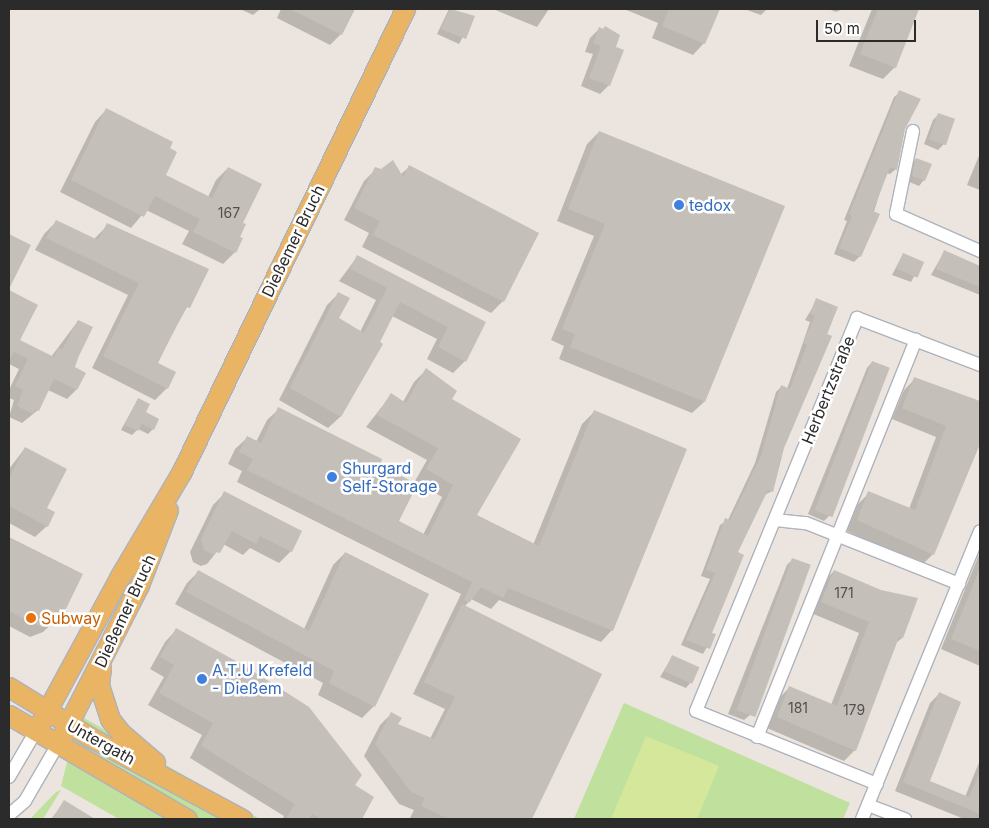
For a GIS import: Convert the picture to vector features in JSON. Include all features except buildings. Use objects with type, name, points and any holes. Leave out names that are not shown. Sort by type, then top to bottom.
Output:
[{"type":"main road","name":"Dießemer Bruch","points":[[36,732],[120,576],[181,473],[406,9]]},
{"type":"main road","name":"Dießemer Bruch","points":[[58,744],[102,663],[153,554],[181,473]]},
{"type":"main road","name":"Untergath","points":[[102,663],[99,685],[110,719],[135,746],[196,793]]},
{"type":"main road","name":"Untergath","points":[[9,687],[70,724],[242,819]]},
{"type":"main road","name":"Untergath","points":[[9,715],[187,819]]},
{"type":"street","points":[[914,132],[896,214],[980,250]]},
{"type":"street","name":"Herbertzstraße","points":[[877,784],[757,738],[696,711],[857,318],[980,365]]},
{"type":"street","points":[[757,738],[835,536],[916,340]]},
{"type":"street","points":[[775,520],[806,523],[959,584]]},
{"type":"street","points":[[862,819],[980,531]]},
{"type":"street","points":[[9,777],[36,732]]},
{"type":"street","points":[[9,815],[26,801],[58,744]]},
{"type":"street","points":[[868,805],[905,819]]},
{"type":"green space","points":[[624,703],[850,803],[843,819],[574,819]]},
{"type":"green space","points":[[79,715],[260,819],[119,819],[61,786]]},
{"type":"green space","points":[[646,736],[719,766],[697,819],[611,819]]},
{"type":"green space","points":[[61,790],[43,819],[30,819],[56,792]]},
{"type":"place","name":"tedox","points":[[679,205]]},
{"type":"place","name":"Shurgard Self-Storage","points":[[332,477]]},
{"type":"place","name":"Subway","points":[[31,618]]},
{"type":"place","name":"A.T.U Krefeld - Dießem","points":[[202,679]]}]
